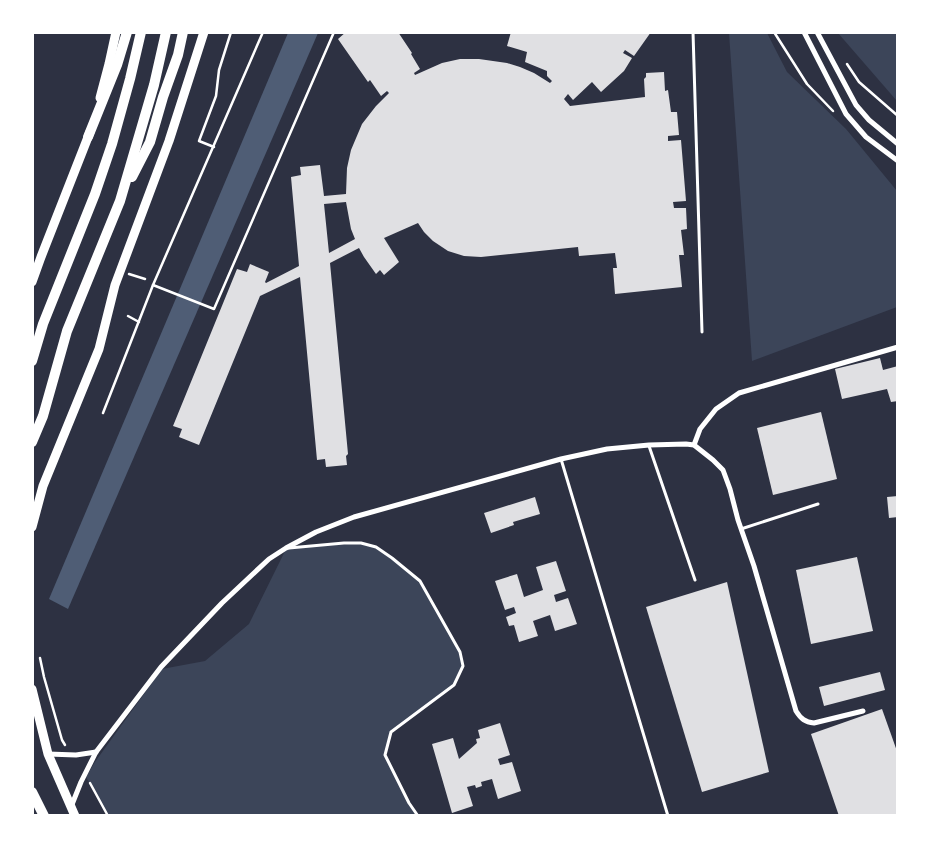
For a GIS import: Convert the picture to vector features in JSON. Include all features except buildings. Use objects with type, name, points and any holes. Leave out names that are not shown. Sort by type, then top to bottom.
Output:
[{"type":"highway","points":[[88,137],[117,65],[127,32]]},
{"type":"highway","points":[[32,361],[43,324],[95,194],[112,144],[141,32]]},
{"type":"highway","points":[[120,201],[154,85],[166,32]]},
{"type":"highway","points":[[32,442],[43,416],[66,331],[120,201],[150,142],[178,54],[183,32]]},
{"type":"highway","points":[[32,792],[44,816]]},
{"type":"main road","points":[[32,282],[88,137],[110,64],[116,32]]},
{"type":"main road","points":[[32,527],[43,486],[99,349],[116,285],[169,141],[204,32]]},
{"type":"main road","points":[[32,689],[48,754],[73,811]]},
{"type":"street","points":[[804,32],[846,114],[866,137],[898,161]]},
{"type":"street","points":[[817,32],[856,105],[869,120],[898,144]]},
{"type":"street","points":[[694,445],[700,429],[716,409],[739,393],[898,348]]},
{"type":"street","points":[[73,811],[81,782],[96,752],[160,666],[234,590],[269,559],[316,532],[354,517],[561,459],[606,449],[648,445],[694,445],[723,470],[754,566],[796,711],[806,722],[814,723],[863,711]]},
{"type":"street","points":[[48,754],[72,755],[96,752]]},
{"type":"lane","points":[[693,32],[702,332]]},
{"type":"lane","points":[[648,445],[695,580]]},
{"type":"lane","points":[[561,459],[668,816]]},
{"type":"lane","points":[[741,529],[818,504]]},
{"type":"lane","points":[[286,548],[344,542],[361,543],[376,547],[420,581],[460,652],[463,666],[454,685],[391,732],[387,747],[385,755],[409,803],[418,816]]},
{"type":"path","points":[[214,147],[199,141],[216,96],[220,70],[231,32]]},
{"type":"path","points":[[103,413],[154,284],[263,32]]},
{"type":"path","points":[[154,284],[214,309],[334,32]]},
{"type":"path","points":[[843,59],[859,82],[898,116]]},
{"type":"path","points":[[121,272],[145,279]]},
{"type":"path","points":[[128,316],[139,322]]},
{"type":"path","points":[[40,658],[62,740],[72,755]]},
{"type":"path","points":[[84,776],[91,784],[108,816]]},
{"type":"shaded area","points":[[288,33],[318,33],[68,609],[49,599]]},
{"type":"shaded area","points":[[729,33],[767,33],[787,72],[846,129],[897,191],[897,307],[752,361]]},
{"type":"shaded area","points":[[838,33],[897,33],[897,101]]},
{"type":"shaded area","points":[[361,543],[376,547],[420,581],[460,652],[463,666],[454,685],[391,732],[385,755],[409,803],[418,815],[108,815],[86,777],[162,669],[205,661],[249,624],[286,549]]}]
